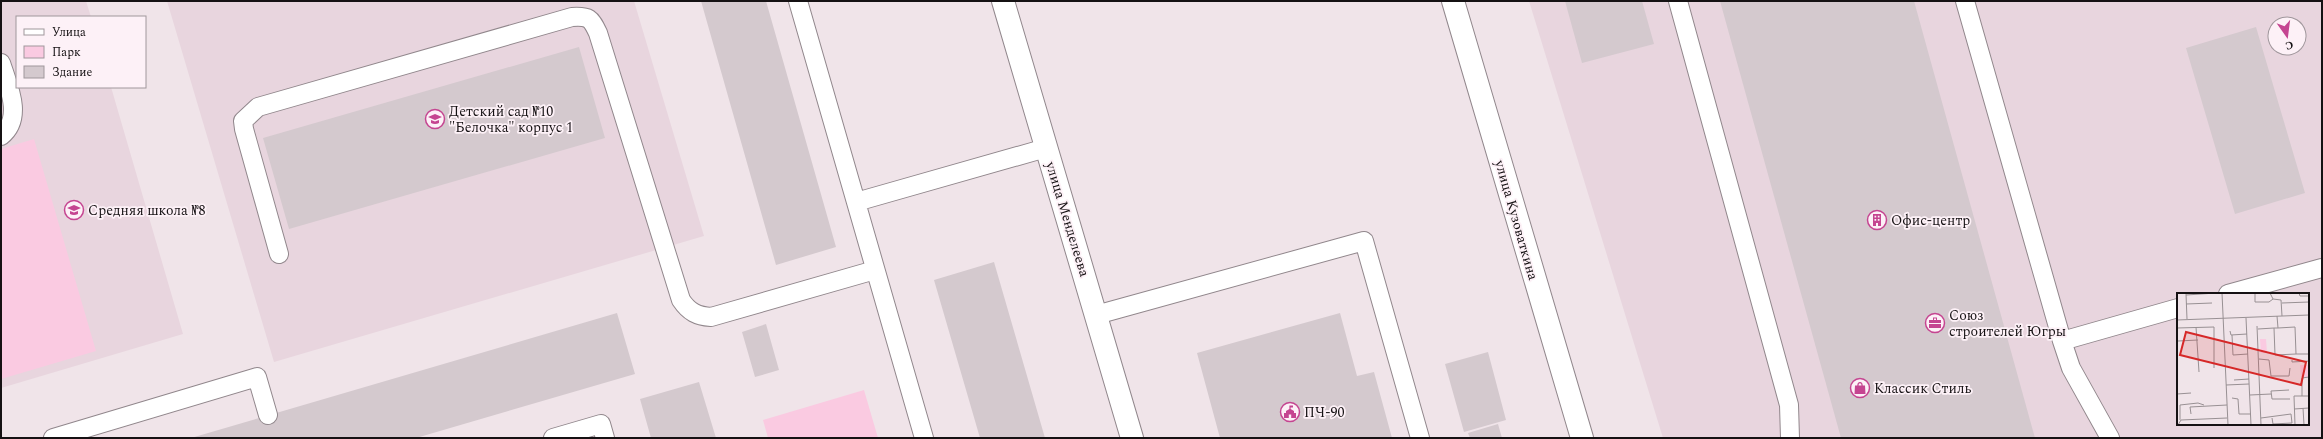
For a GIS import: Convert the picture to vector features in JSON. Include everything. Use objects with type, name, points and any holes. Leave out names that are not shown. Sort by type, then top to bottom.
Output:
[{"type":"street","name":"улица Менделеева","points":[[1002,1],[1132,438]]},
{"type":"street","name":"улица Кузоваткина","points":[[1453,1],[1582,438]]},
{"type":"lane","points":[[798,1],[924,438]]},
{"type":"lane","points":[[1678,1],[1789,405],[1790,438]]},
{"type":"lane","points":[[1964,1],[2071,368],[2110,438]]},
{"type":"lane","points":[[278,254],[242,121],[248,114],[258,107],[572,17],[584,16],[592,20],[598,33],[681,300],[687,309],[699,316],[711,317],[875,270]]},
{"type":"lane","points":[[1,63],[13,101],[12,120],[1,136]]},
{"type":"lane","points":[[856,202],[1046,148]]},
{"type":"lane","points":[[1096,315],[1364,241],[1420,438]]},
{"type":"lane","points":[[2232,293],[2322,268]]},
{"type":"lane","points":[[2062,341],[2177,308]]},
{"type":"lane","points":[[53,438],[257,377],[268,415]]},
{"type":"lane","points":[[553,438],[601,424],[605,438]]},
{"type":"shaded area","name":"Средняя школа №8","points":[[1,1],[86,1],[91,16],[16,16],[16,88],[111,88],[183,334],[1,388]]},
{"type":"shaded area","name":"Детский сад №10 \"Белочка\" корпус 1","points":[[167,1],[634,1],[704,236],[274,362]]},
{"type":"shaded area","points":[[1529,1],[2322,1],[2322,438],[1663,438]]},
{"type":"green space","points":[[34,139],[96,351],[1,379],[1,149]]},
{"type":"green space","points":[[864,390],[878,438],[768,438],[763,420]]},
{"type":"building","points":[[701,1],[766,1],[836,247],[776,265]]},
{"type":"building","points":[[1565,1],[1642,1],[1654,44],[1582,63]]},
{"type":"building","name":"Офис-центр","points":[[1720,1],[1914,1],[2035,438],[1841,438]]},
{"type":"building","points":[[2256,27],[2305,193],[2235,214],[2186,48]]},
{"type":"building","points":[[579,47],[605,138],[289,229],[263,138]]},
{"type":"building","points":[[994,262],[1045,438],[980,438],[934,280]]},
{"type":"building","points":[[617,313],[635,374],[416,438],[191,438]]},
{"type":"building","points":[[1340,313],[1357,376],[1374,372],[1392,438],[1220,438],[1197,353]]},
{"type":"building","points":[[766,324],[779,370],[755,377],[742,332]]},
{"type":"building","points":[[1488,352],[1506,420],[1464,432],[1445,364]]},
{"type":"building","points":[[699,382],[716,438],[651,438],[640,399]]},
{"type":"building","points":[[1498,424],[1502,438],[1470,438],[1468,433]]},
{"type":"place","name":"Детский сад №10 \"Белочка\" корпус 1","points":[[435,119]]},
{"type":"place","name":"Средняя школа №8","points":[[74,210]]},
{"type":"place","name":"Офис-центр","points":[[1877,220]]},
{"type":"place","name":"Союз строителей Югры","points":[[1935,323]]},
{"type":"place","name":"Классик Стиль","points":[[1860,388]]},
{"type":"place","name":"ПЧ-90","points":[[1290,412]]}]
